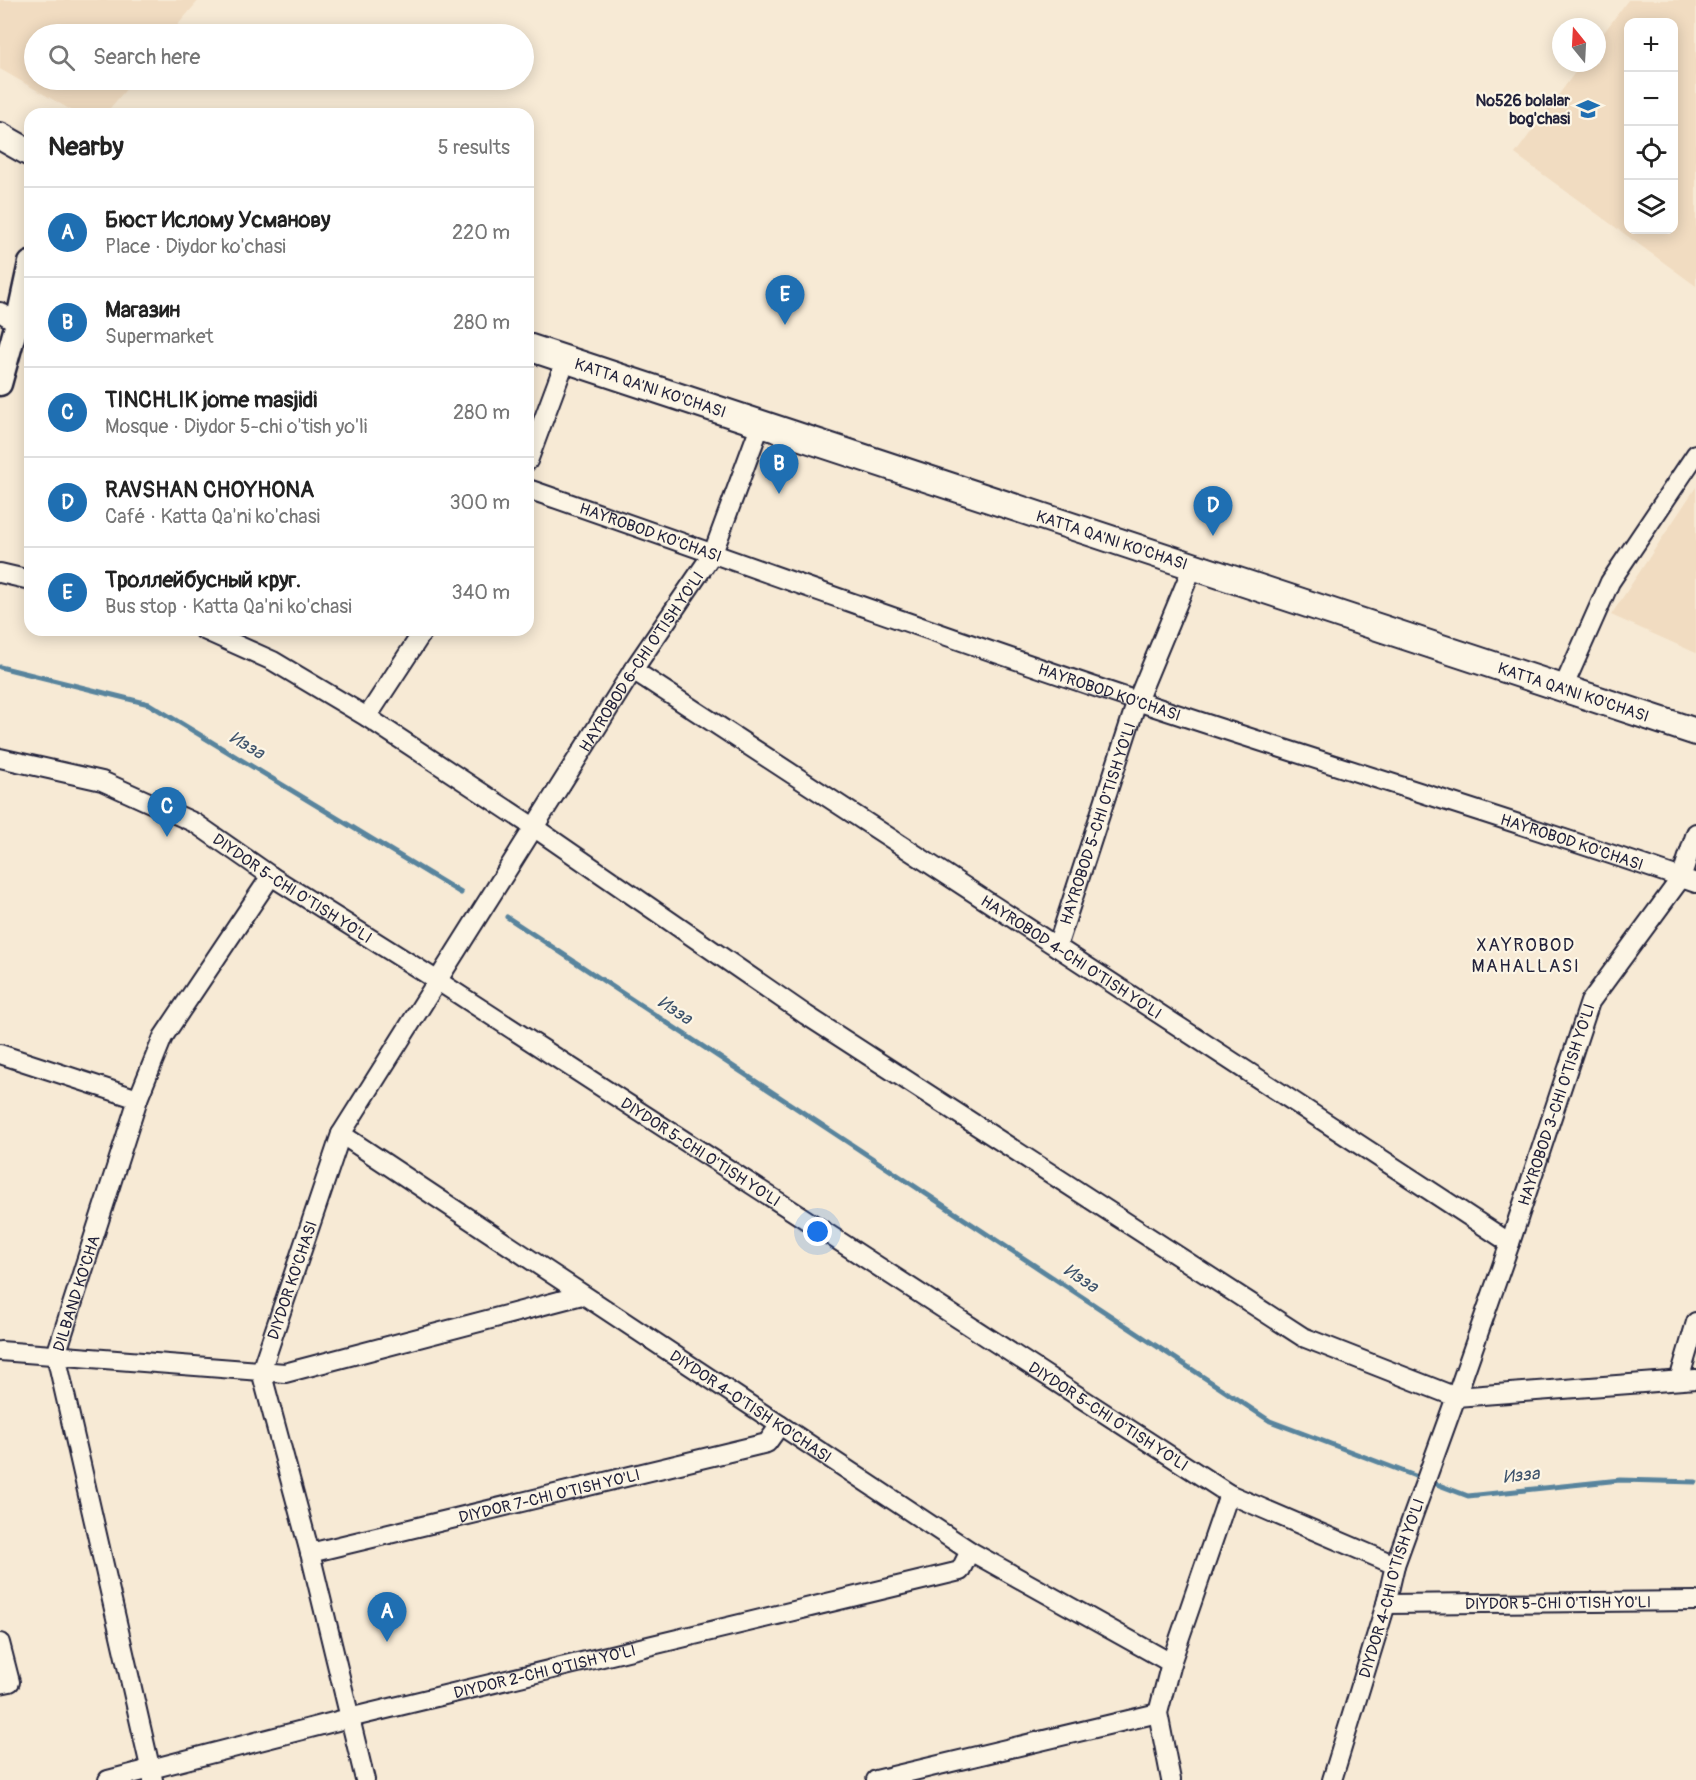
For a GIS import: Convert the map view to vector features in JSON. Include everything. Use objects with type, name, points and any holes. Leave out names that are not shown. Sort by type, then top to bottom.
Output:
[{"type":"main road","points":[[0,136],[24,150]]},
{"type":"main road","name":"KATTA QA'NI KO'CHASI","points":[[534,348],[1696,732]]},
{"type":"street","points":[[0,384],[24,288]]},
{"type":"street","points":[[534,445],[566,359]]},
{"type":"street","name":"HAYROBOD 6-CHI O'TISH YO'LI","points":[[535,828],[633,670],[713,553],[761,423]]},
{"type":"street","points":[[1563,688],[1610,582],[1696,454]]},
{"type":"street","name":"HAYROBOD KO'CHASI","points":[[534,491],[892,618],[1137,701],[1689,881]]},
{"type":"street","name":"HAYROBOD 5-CHI O'TISH YO'LI","points":[[1057,947],[1137,701],[1193,566]]},
{"type":"street","points":[[0,573],[24,579]]},
{"type":"street","points":[[217,636],[273,661],[367,717],[535,828],[806,1015],[1303,1337],[1456,1397],[1687,1379],[1696,1322]]},
{"type":"street","points":[[367,717],[420,636]]},
{"type":"street","name":"HAYROBOD 4-CHI O'TISH YO'LI","points":[[633,670],[1510,1243]]},
{"type":"street","name":"DIYDOR 5-CHI O'TISH YO'LI","points":[[0,758],[102,782],[195,823],[271,876],[438,981],[1229,1494],[1395,1565]]},
{"type":"street","name":"DIYDOR KO'CHASI","points":[[261,1371],[341,1134],[535,828]]},
{"type":"street","name":"HAYROBOD 3-CHI O'TISH YO'LI","points":[[1456,1397],[1590,1002],[1689,881],[1696,833]]},
{"type":"street","name":"DILBAND KO'CHA","points":[[152,1775],[56,1355],[138,1100],[163,1037],[271,876]]},
{"type":"street","points":[[0,1054],[138,1100]]},
{"type":"street","name":"DIYDOR 4-O'TISH KO'CHASI","points":[[341,1134],[970,1551],[1171,1663]]},
{"type":"street","points":[[0,1351],[285,1373],[582,1295]]},
{"type":"street","points":[[261,1371],[310,1553],[365,1780]]},
{"type":"street","name":"DIYDOR 4-CHI O'TISH YO'LI","points":[[1332,1780],[1386,1604],[1395,1565],[1456,1397]]},
{"type":"street","name":"DIYDOR 7-CHI O'TISH YO'LI","points":[[310,1553],[766,1443],[780,1425]]},
{"type":"street","points":[[1171,1780],[1158,1713],[1171,1663],[1229,1494]]},
{"type":"street","name":"DIYDOR 2-CHI O'TISH YO'LI","points":[[108,1780],[152,1775],[349,1718],[960,1571],[970,1551]]},
{"type":"street","name":"DIYDOR 5-CHI O'TISH YO'LI","points":[[1386,1604],[1696,1601]]},
{"type":"street","points":[[0,1643],[10,1682],[0,1684]]},
{"type":"street","points":[[876,1780],[1158,1713]]},
{"type":"shaded area","points":[[0,0],[199,0],[179,24],[24,24],[24,83],[0,69]]},
{"type":"shaded area","name":"№526 bolalar bog'chasi","points":[[1628,0],[1696,0],[1696,286],[1625,234],[1678,234],[1678,18],[1624,18],[1624,233],[1515,154],[1575,72],[1606,72],[1606,30]]},
{"type":"shaded area","points":[[36,90],[125,90],[110,108],[68,108]]},
{"type":"shaded area","points":[[1696,487],[1696,653],[1611,615]]},
{"type":"waterway","name":"Изза","points":[[0,667],[149,704],[461,893]]},
{"type":"waterway","name":"Изза","points":[[507,917],[1270,1421],[1468,1496],[1620,1480],[1696,1482]]},
{"type":"place","name":"№526 bolalar bog'chasi","points":[[1588,109]]},
{"type":"place","name":"Троллейбусный круг.","points":[[785,325]]},
{"type":"place","name":"Магазин","points":[[779,494]]},
{"type":"place","name":"RAVSHAN CHOYHONA","points":[[1213,536]]},
{"type":"place","name":"TINCHLIK jome masjidi","points":[[167,837]]},
{"type":"place","name":"Бюст Ислому Усманову","points":[[387,1642]]},
{"type":"district","name":"XAYROBOD MAHALLASI","points":[[1526,955]]}]
